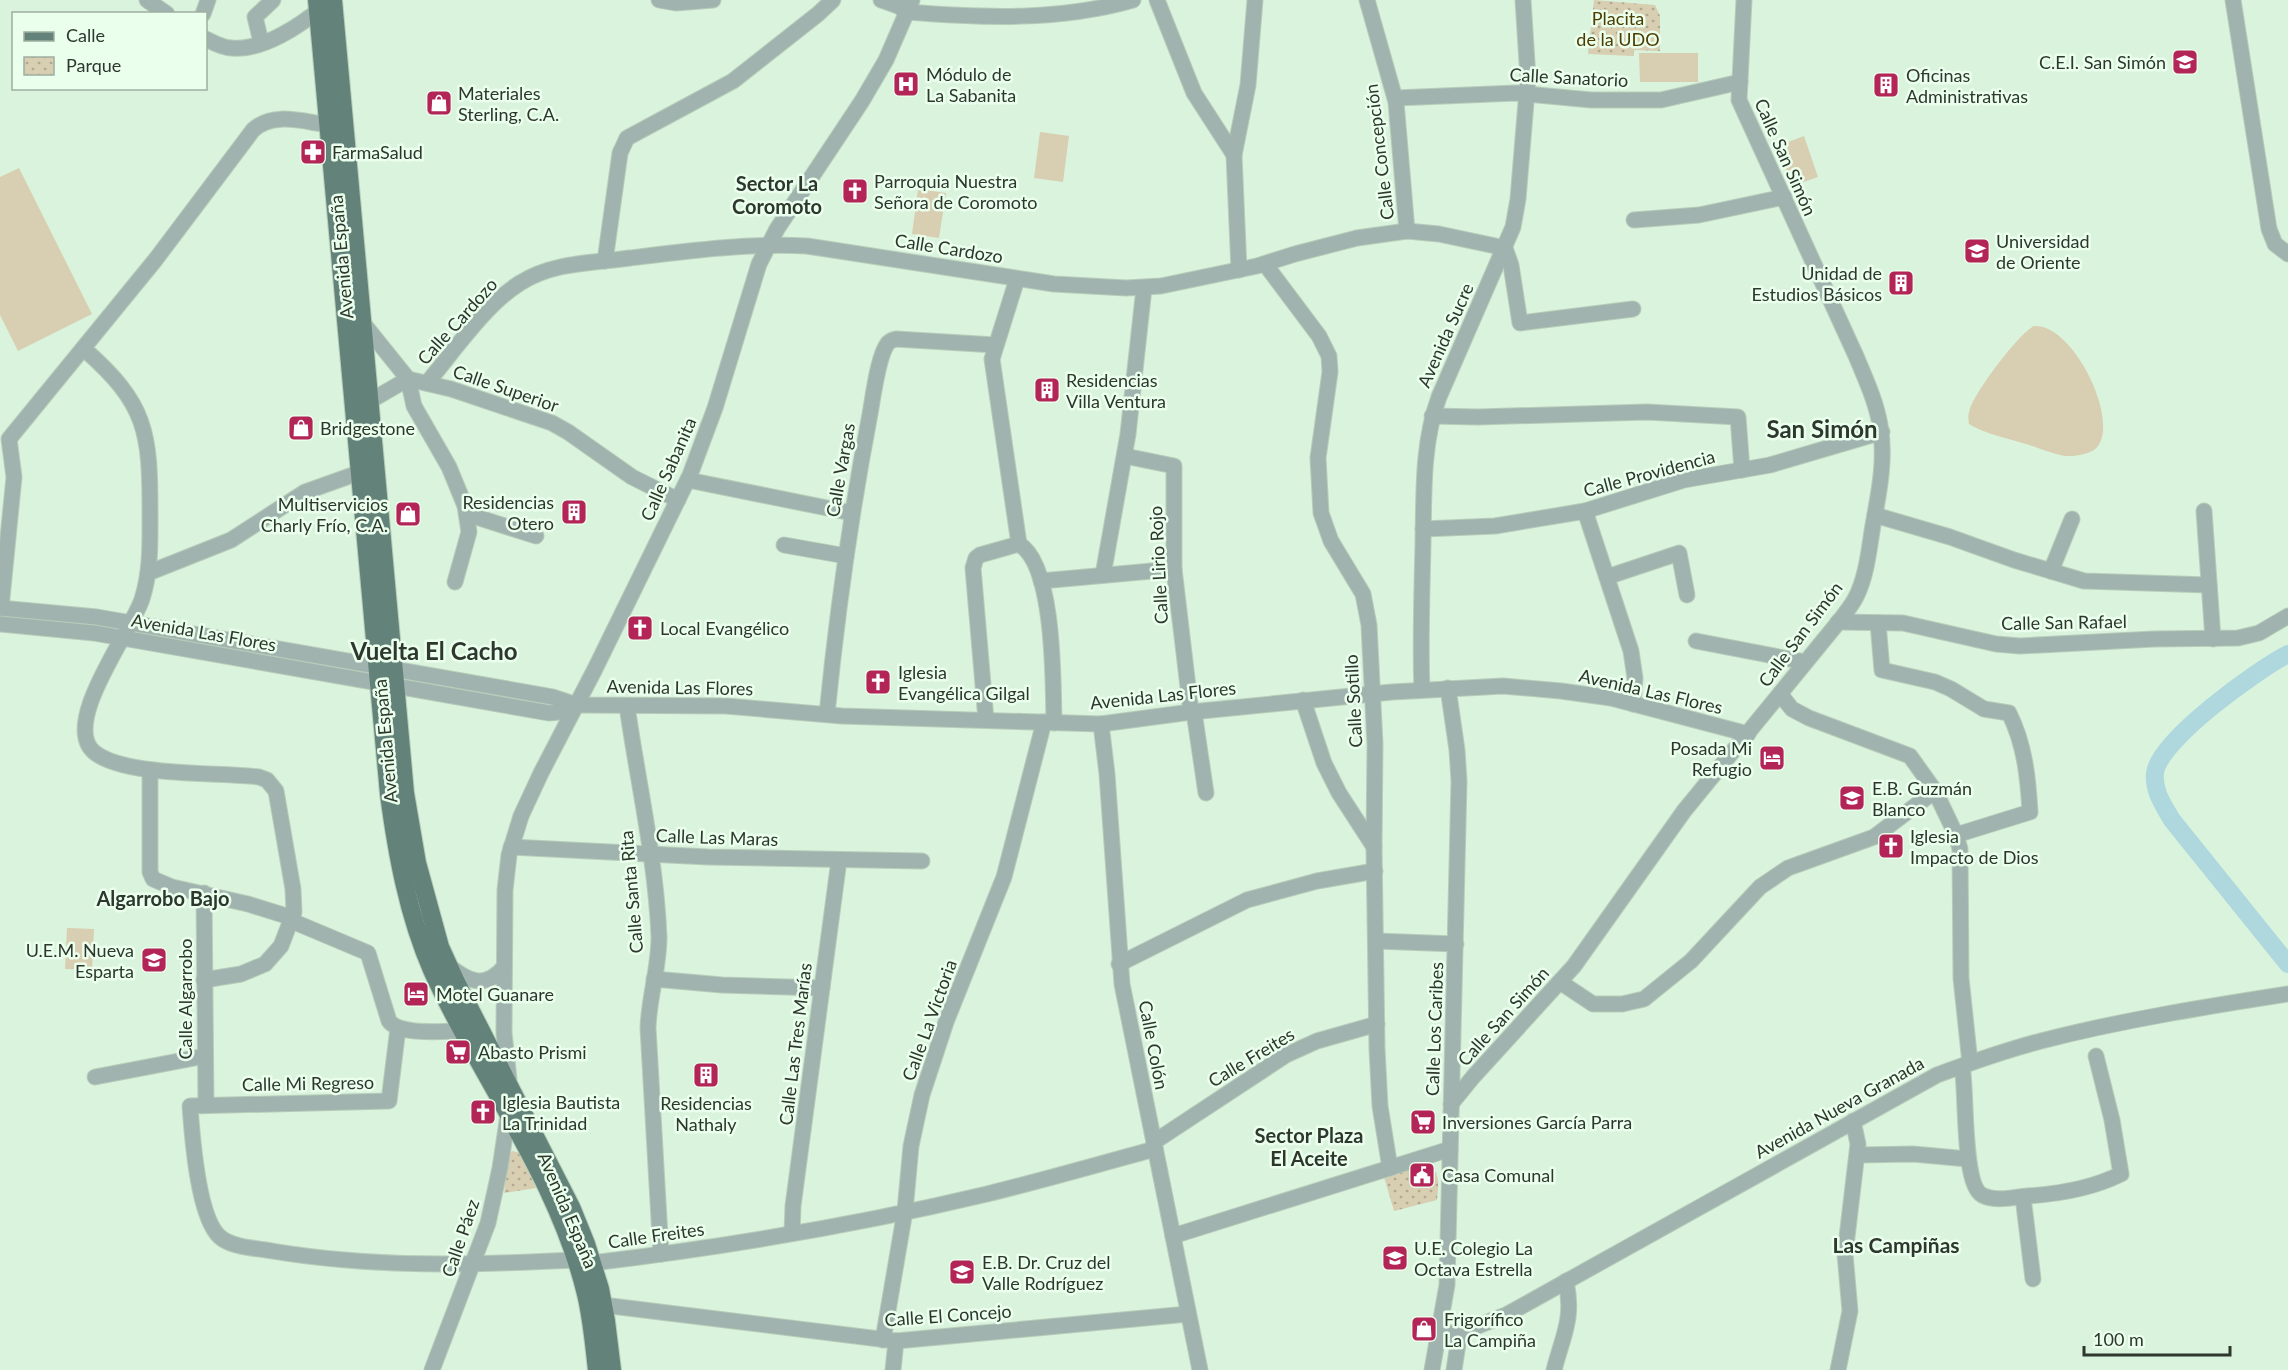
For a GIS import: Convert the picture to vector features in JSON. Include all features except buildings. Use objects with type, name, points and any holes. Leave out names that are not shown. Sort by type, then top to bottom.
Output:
[{"type":"main road","name":"Avenida España","points":[[325,3],[329,125],[363,403],[387,676],[389,794],[403,876],[425,953],[463,1031],[584,1261],[603,1305],[612,1370]]},
{"type":"main road","name":"Avenida España","points":[[325,3],[363,323],[361,472],[387,676],[413,847],[426,903],[447,964],[561,1186],[584,1261],[597,1370]]},
{"type":"street","points":[[261,42],[255,17],[273,0]]},
{"type":"street","points":[[659,0],[676,3],[713,0]]},
{"type":"street","points":[[605,261],[620,153],[627,138],[733,81],[833,0]]},
{"type":"street","points":[[881,0],[898,6],[910,6],[948,15],[1035,15],[1095,9],[1133,0]]},
{"type":"street","points":[[1157,0],[1194,93],[1234,154]]},
{"type":"street","points":[[1239,270],[1234,154],[1248,85],[1254,0]]},
{"type":"street","name":"Calle Concepción","points":[[1367,0],[1395,98],[1407,231]]},
{"type":"street","name":"Avenida Sucre","points":[[1422,690],[1420,628],[1427,444],[1432,416],[1505,248],[1516,217],[1527,94],[1528,62],[1523,0]]},
{"type":"street","name":"Calle San Simón","points":[[1451,1104],[1574,966],[1684,811],[1838,622],[1856,597],[1861,584],[1882,466],[1882,432],[1874,400],[1860,365],[1741,107],[1739,100],[1743,59],[1744,0]]},
{"type":"street","points":[[2233,0],[2269,229],[2275,244],[2288,254]]},
{"type":"street","points":[[150,1],[164,12]]},
{"type":"street","points":[[207,39],[231,48],[243,48],[292,30],[325,3]]},
{"type":"street","name":"Calle Sabanita","points":[[510,1085],[505,1050],[505,890],[511,848],[521,816],[688,480],[715,408],[759,264],[768,245],[862,101],[886,60],[910,6]]},
{"type":"street","name":"Calle Sanatorio","points":[[1395,98],[1511,93],[1591,100],[1661,100],[1740,82]]},
{"type":"street","points":[[0,608],[14,477],[5,439],[84,349],[260,123],[274,119],[329,125]]},
{"type":"street","points":[[1634,220],[1699,215],[1784,197]]},
{"type":"street","name":"Calle Cardozo","points":[[428,382],[486,314],[507,292],[520,283],[549,269],[605,261],[768,245],[807,246],[1072,286],[1144,288],[1265,264],[1314,248],[1357,238],[1407,231],[1439,234],[1505,248]]},
{"type":"street","points":[[1505,248],[1511,265],[1520,323],[1633,309]]},
{"type":"street","name":"Calle Sotillo","points":[[1265,264],[1319,336],[1329,356],[1330,372],[1318,458],[1320,506],[1331,541],[1363,594],[1369,625],[1375,744],[1374,871],[1380,1106],[1390,1168]]},
{"type":"street","points":[[986,720],[973,568],[976,558],[980,555],[1019,544],[992,365],[995,345],[1005,321],[1017,279]]},
{"type":"street","points":[[1103,575],[1125,456],[1144,288]]},
{"type":"street","points":[[363,323],[408,379],[414,406],[449,467],[467,514],[469,532],[456,582]]},
{"type":"street","name":"Calle Vargas","points":[[826,714],[852,513],[876,383],[888,343],[893,339],[903,339],[995,345]]},
{"type":"street","points":[[84,349],[119,382],[137,409],[144,425],[149,458],[148,573],[141,601],[131,623],[96,686],[87,718],[87,738],[91,748],[105,758],[150,770],[259,777],[272,784],[279,800],[293,889],[292,920],[281,946],[265,964],[241,974],[204,980]]},
{"type":"street","points":[[363,403],[408,379]]},
{"type":"street","name":"Calle Superior","points":[[408,379],[451,388],[552,423],[632,477],[678,500]]},
{"type":"street","points":[[1432,416],[1478,417],[1647,412],[1738,417],[1742,471]]},
{"type":"street","name":"Calle Providencia","points":[[1423,529],[1495,526],[1585,511],[1684,480],[1770,465],[1882,432]]},
{"type":"street","name":"Calle Lirio Rojo","points":[[1125,456],[1174,466],[1174,568],[1192,712],[1206,793]]},
{"type":"street","points":[[148,573],[231,540],[305,492],[361,472]]},
{"type":"street","points":[[688,480],[852,513]]},
{"type":"street","points":[[1585,511],[1634,666],[1633,704]]},
{"type":"street","points":[[2204,511],[2213,639]]},
{"type":"street","points":[[467,514],[536,536]]},
{"type":"street","points":[[1875,515],[1950,537],[2051,572],[2094,582],[2209,585]]},
{"type":"street","points":[[2051,572],[2072,519]]},
{"type":"street","name":"Calle La Victoria","points":[[893,1370],[890,1340],[910,1146],[922,1095],[946,1022],[1004,877],[1049,723],[1050,626],[1045,592],[1028,550],[1019,544]]},
{"type":"street","points":[[783,545],[846,556]]},
{"type":"street","points":[[1607,577],[1679,553],[1687,595]]},
{"type":"street","points":[[1041,581],[1174,568]]},
{"type":"street","name":"Avenida Las Flores","points":[[0,608],[74,614],[131,623],[387,676],[549,713],[560,712],[577,705],[745,706],[826,714],[1101,724],[1373,693],[1492,686],[1586,694],[1748,734]]},
{"type":"street","name":"Calle San Rafael","points":[[1838,622],[1920,625],[2008,646],[2249,636],[2271,627],[2288,616]]},
{"type":"street","points":[[1878,623],[1882,670],[1944,686],[1984,709],[2010,713],[2015,724],[2026,765],[2030,812],[1956,835]]},
{"type":"street","name":"Avenida Las Flores","points":[[0,624],[73,629],[387,676]]},
{"type":"street","points":[[1696,641],[1805,662]]},
{"type":"street","name":"Calle Los Caribes","points":[[1432,1370],[1447,1285],[1456,944],[1458,764],[1448,688]]},
{"type":"street","points":[[1780,694],[1792,708],[1809,718],[1910,756],[1935,791],[1956,835],[1961,859],[1961,978],[1968,1159],[1973,1184],[1980,1194],[1993,1198],[2023,1197],[2101,1183],[2121,1174],[2112,1120],[2096,1056]]},
{"type":"street","points":[[1303,700],[1324,763],[1339,793],[1374,848]]},
{"type":"street","name":"Calle Santa Rita","points":[[627,706],[651,855],[658,936],[648,1028],[661,1254]]},
{"type":"street","name":"Calle Colón","points":[[1101,724],[1108,786],[1119,964],[1200,1370]]},
{"type":"street","points":[[150,770],[150,875],[159,883],[248,904],[292,920],[368,954],[389,1021],[398,1028],[463,1031]]},
{"type":"street","points":[[1560,982],[1593,1004],[1622,1004],[1644,999],[1691,961],[1749,898],[1778,874],[1788,868],[1874,837],[1935,791]]},
{"type":"street","name":"Calle Las Maras","points":[[511,848],[651,855],[922,861]]},
{"type":"street","name":"Calle Las Tres Marías","points":[[792,1233],[793,1206],[839,860]]},
{"type":"street","points":[[1119,964],[1247,900],[1317,881],[1374,871]]},
{"type":"street","name":"Calle Algarrobo","points":[[204,893],[206,1105]]},
{"type":"street","points":[[1376,940],[1456,944]]},
{"type":"street","points":[[447,964],[465,978],[478,981],[491,979],[504,967]]},
{"type":"street","points":[[654,979],[722,985],[822,988]]},
{"type":"street","name":"Avenida Nueva Granada","points":[[1438,1336],[1506,1315],[1925,1081],[2039,1041],[2103,1026],[2288,994]]},
{"type":"street","name":"Calle Freites","points":[[190,1106],[199,1185],[214,1230],[228,1241],[243,1246],[323,1259],[473,1265],[584,1261],[661,1254],[792,1233],[905,1211],[987,1194],[1154,1146],[1286,1055],[1317,1041],[1377,1024]]},
{"type":"street","name":"Calle Mi Regreso","points":[[190,1106],[389,1101],[398,1028]]},
{"type":"street","points":[[95,1077],[205,1056]]},
{"type":"street","name":"Calle Páez","points":[[432,1370],[494,1204],[508,1115]]},
{"type":"street","points":[[1838,1370],[1850,1311],[1845,1254],[1858,1155],[1858,1138],[1853,1121]]},
{"type":"street","points":[[1173,1236],[1450,1149]]},
{"type":"street","points":[[1858,1155],[1913,1154],[1968,1159]]},
{"type":"street","points":[[2023,1197],[2032,1279]]},
{"type":"street","points":[[1554,1370],[1566,1332],[1570,1308],[1566,1281]]},
{"type":"street","name":"Calle El Concejo","points":[[603,1305],[890,1340],[1188,1314]]},
{"type":"street","points":[[1454,1370],[1460,1331]]},
{"type":"green space","name":"Placita de la UDO","points":[[1594,0],[1655,5],[1660,16],[1660,51],[1634,50],[1634,56],[1588,54]]},
{"type":"green space","points":[[1639,53],[1698,53],[1698,82],[1640,82]]},
{"type":"green space","points":[[1040,132],[1069,136],[1063,182],[1034,178]]},
{"type":"green space","points":[[1804,136],[1818,177],[1792,186],[1777,146]]},
{"type":"green space","points":[[19,168],[92,314],[18,351],[0,315],[0,177]]},
{"type":"green space","points":[[918,189],[946,193],[939,238],[912,234]]},
{"type":"green space","points":[[2034,326],[2049,329],[2063,339],[2088,374],[2097,394],[2103,432],[2098,446],[2090,452],[2073,456],[2057,454],[1975,428],[1969,424],[1969,411],[1980,390],[2008,351]]},
{"type":"green space","points":[[67,928],[94,929],[92,970],[65,969]]},
{"type":"green space","points":[[512,1151],[521,1153],[536,1188],[504,1193],[509,1154]]},
{"type":"green space","points":[[1421,1166],[1432,1167],[1437,1175],[1437,1200],[1394,1211],[1384,1177]]},
{"type":"waterway","points":[[2288,654],[2211,707],[2173,743],[2161,759],[2155,773],[2160,798],[2172,820],[2288,964]]},
{"type":"place","name":"C.E.I. San Simón","points":[[2185,62]]},
{"type":"place","name":"Módulo de La Sabanita","points":[[906,84]]},
{"type":"place","name":"Oficinas Administrativas","points":[[1886,85]]},
{"type":"place","name":"Materiales Sterling, C.A.","points":[[439,103]]},
{"type":"place","name":"FarmaSalud","points":[[313,152]]},
{"type":"place","name":"Parroquia Nuestra Señora de Coromoto","points":[[855,191]]},
{"type":"place","name":"Universidad de Oriente","points":[[1977,251]]},
{"type":"place","name":"Unidad de Estudios Básicos","points":[[1901,283]]},
{"type":"place","name":"Residencias Villa Ventura","points":[[1047,390]]},
{"type":"place","name":"Bridgestone","points":[[301,428]]},
{"type":"place","name":"Residencias Otero","points":[[574,512]]},
{"type":"place","name":"Multiservicios Charly Frío, C.A.","points":[[408,514]]},
{"type":"place","name":"Local Evangélico","points":[[640,628]]},
{"type":"place","name":"Iglesia Evangélica Gilgal","points":[[878,682]]},
{"type":"place","name":"Posada Mi Refugio","points":[[1772,758]]},
{"type":"place","name":"E.B. Guzmán Blanco","points":[[1852,798]]},
{"type":"place","name":"Iglesia Impacto de Dios","points":[[1891,846]]},
{"type":"place","name":"U.E.M. Nueva Esparta","points":[[154,960]]},
{"type":"place","name":"Motel Guanare","points":[[416,994]]},
{"type":"place","name":"Abasto Prismi","points":[[458,1052]]},
{"type":"place","name":"Residencias Nathaly","points":[[706,1075]]},
{"type":"place","name":"Iglesia Bautista La Trinidad","points":[[483,1112]]},
{"type":"place","name":"Inversiones García Parra","points":[[1423,1122]]},
{"type":"place","name":"Casa Comunal","points":[[1422,1175]]},
{"type":"place","name":"U.E. Colegio La Octava Estrella","points":[[1395,1258]]},
{"type":"place","name":"E.B. Dr. Cruz del Valle Rodríguez","points":[[962,1272]]},
{"type":"place","name":"Frigorífico La Campiña","points":[[1424,1329]]},
{"type":"district","name":"Sector La Coromoto","points":[[777,194]]},
{"type":"district","name":"San Simón","points":[[1822,428]]},
{"type":"district","name":"Vuelta El Cacho","points":[[434,650]]},
{"type":"district","name":"Algarrobo Bajo","points":[[163,898]]},
{"type":"district","name":"Sector Plaza El Aceite","points":[[1309,1146]]},
{"type":"district","name":"Las Campiñas","points":[[1896,1244]]}]
